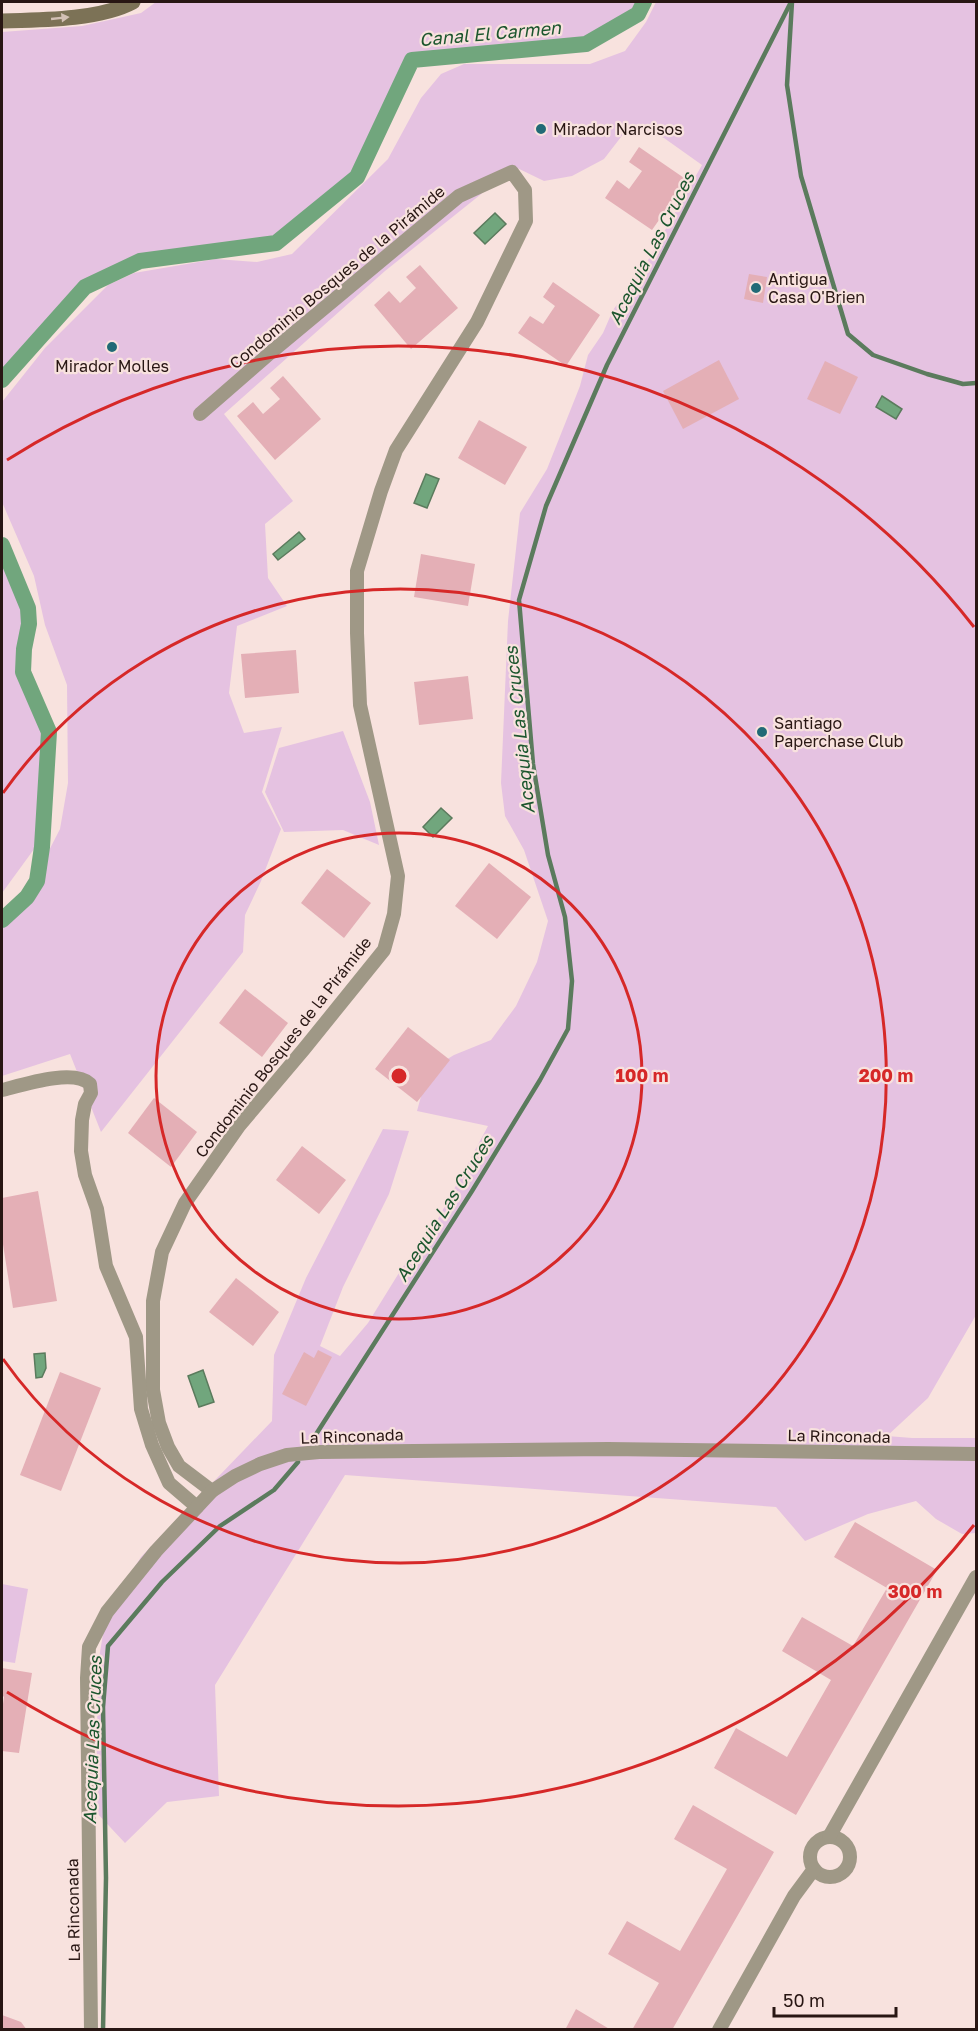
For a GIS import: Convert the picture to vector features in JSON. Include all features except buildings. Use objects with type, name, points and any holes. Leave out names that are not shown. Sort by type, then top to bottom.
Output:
[{"type":"street","points":[[2,21],[66,17],[107,11],[134,2]]},
{"type":"street","name":"Condominio Bosques de la Pirámide","points":[[201,414],[270,353],[459,196],[512,172],[525,190],[526,221],[477,322],[396,450],[357,571],[360,705],[398,876],[394,914],[384,950],[304,1049],[238,1125],[185,1203],[162,1252],[153,1301],[153,1390],[159,1423],[168,1447],[179,1466],[212,1491]]},
{"type":"street","points":[[2,1090],[35,1082],[73,1077],[85,1079],[90,1084],[91,1093],[82,1120],[85,1176],[97,1209],[106,1266],[136,1337],[141,1409],[152,1445],[170,1483],[197,1507]]},
{"type":"street","name":"La Rinconada","points":[[91,2030],[87,1678],[89,1647],[107,1612],[156,1551],[212,1491],[235,1476],[287,1455],[319,1452],[609,1449],[976,1454]]},
{"type":"street","points":[[829,1837],[976,1577]]},
{"type":"street","points":[[822,1838],[836,1838],[847,1845],[850,1852],[846,1871],[835,1878],[822,1876],[814,1869],[810,1861],[812,1848],[822,1838]]},
{"type":"street","points":[[719,2030],[794,1896],[814,1869]]},
{"type":"shaded area","points":[[156,2],[638,2],[634,10],[584,39],[409,55],[353,173],[274,238],[139,256],[82,283],[2,372],[2,32],[82,26],[141,13]]},
{"type":"shaded area","name":"Santiago Paperchase Club","points":[[656,2],[976,2],[976,1315],[928,1398],[887,1436],[976,1438],[976,1533],[962,1534],[936,1519],[916,1501],[868,1514],[805,1541],[776,1507],[345,1475],[215,1685],[219,1796],[167,1802],[125,1843],[96,1812],[98,1664],[107,1610],[141,1557],[272,1421],[274,1355],[306,1278],[383,1129],[409,1131],[389,1194],[343,1287],[320,1346],[340,1356],[368,1323],[402,1268],[432,1230],[488,1126],[417,1111],[428,1071],[454,1055],[491,1040],[516,1006],[537,962],[548,921],[524,850],[505,816],[501,783],[508,621],[520,513],[547,469],[580,386],[588,355],[603,333],[613,310],[643,269],[702,165],[664,138],[631,124],[604,159],[572,176],[544,181],[511,165],[480,195],[385,271],[224,414],[293,501],[265,524],[268,578],[287,606],[237,626],[229,693],[244,733],[282,727],[262,792],[281,829],[245,915],[243,952],[101,1132],[70,1054],[2,1076],[2,912],[10,907],[39,870],[60,829],[68,783],[67,685],[45,625],[34,576],[2,502],[2,402],[45,348],[108,285],[134,273],[216,259],[257,262],[292,254],[388,159],[421,98],[441,74],[464,64],[590,64],[625,51],[646,22]]},
{"type":"shaded area","points":[[495,213],[506,224],[485,244],[474,233]]},
{"type":"shaded area","points":[[882,396],[902,409],[896,419],[876,407]]},
{"type":"shaded area","points":[[426,474],[439,479],[427,508],[414,503]]},
{"type":"shaded area","points":[[299,532],[305,539],[278,560],[273,554]]},
{"type":"shaded area","points":[[2,555],[24,595],[28,674],[45,711],[45,749],[37,845],[2,893]]},
{"type":"shaded area","points":[[343,731],[370,802],[379,845],[343,830],[284,832],[265,792],[279,748]]},
{"type":"shaded area","points":[[441,808],[452,818],[433,837],[423,827]]},
{"type":"shaded area","points":[[45,1353],[46,1368],[42,1377],[36,1378],[34,1354]]},
{"type":"shaded area","points":[[203,1370],[214,1402],[199,1407],[188,1376]]},
{"type":"shaded area","points":[[2,1584],[28,1589],[15,1663],[2,1661]]},
{"type":"waterway","name":"Canal El Carmen","points":[[2,380],[85,287],[140,261],[276,243],[357,177],[412,60],[586,44],[638,14],[644,2]]},
{"type":"waterway","name":"Acequia Las Cruces","points":[[313,1439],[472,1191],[540,1080],[568,1029],[572,981],[565,917],[548,855],[533,764],[519,600],[546,506],[607,365],[791,2]]},
{"type":"waterway","points":[[792,2],[787,85],[801,176],[848,334],[873,355],[963,384],[976,383]]},
{"type":"waterway","name":"Canal El Carmen","points":[[2,545],[28,608],[29,624],[24,649],[23,672],[49,732],[42,847],[37,881],[27,897],[2,920]]},
{"type":"waterway","name":"Acequia Las Cruces","points":[[103,2030],[106,1878],[103,1707],[108,1646],[162,1582],[220,1526],[274,1490],[298,1462]]},
{"type":"place","name":"Mirador Narcisos","points":[[541,129]]},
{"type":"place","name":"Antigua Casa O'Brien","points":[[756,288]]},
{"type":"place","name":"Mirador Molles","points":[[112,347]]},
{"type":"place","name":"Santiago Paperchase Club","points":[[762,732]]}]
